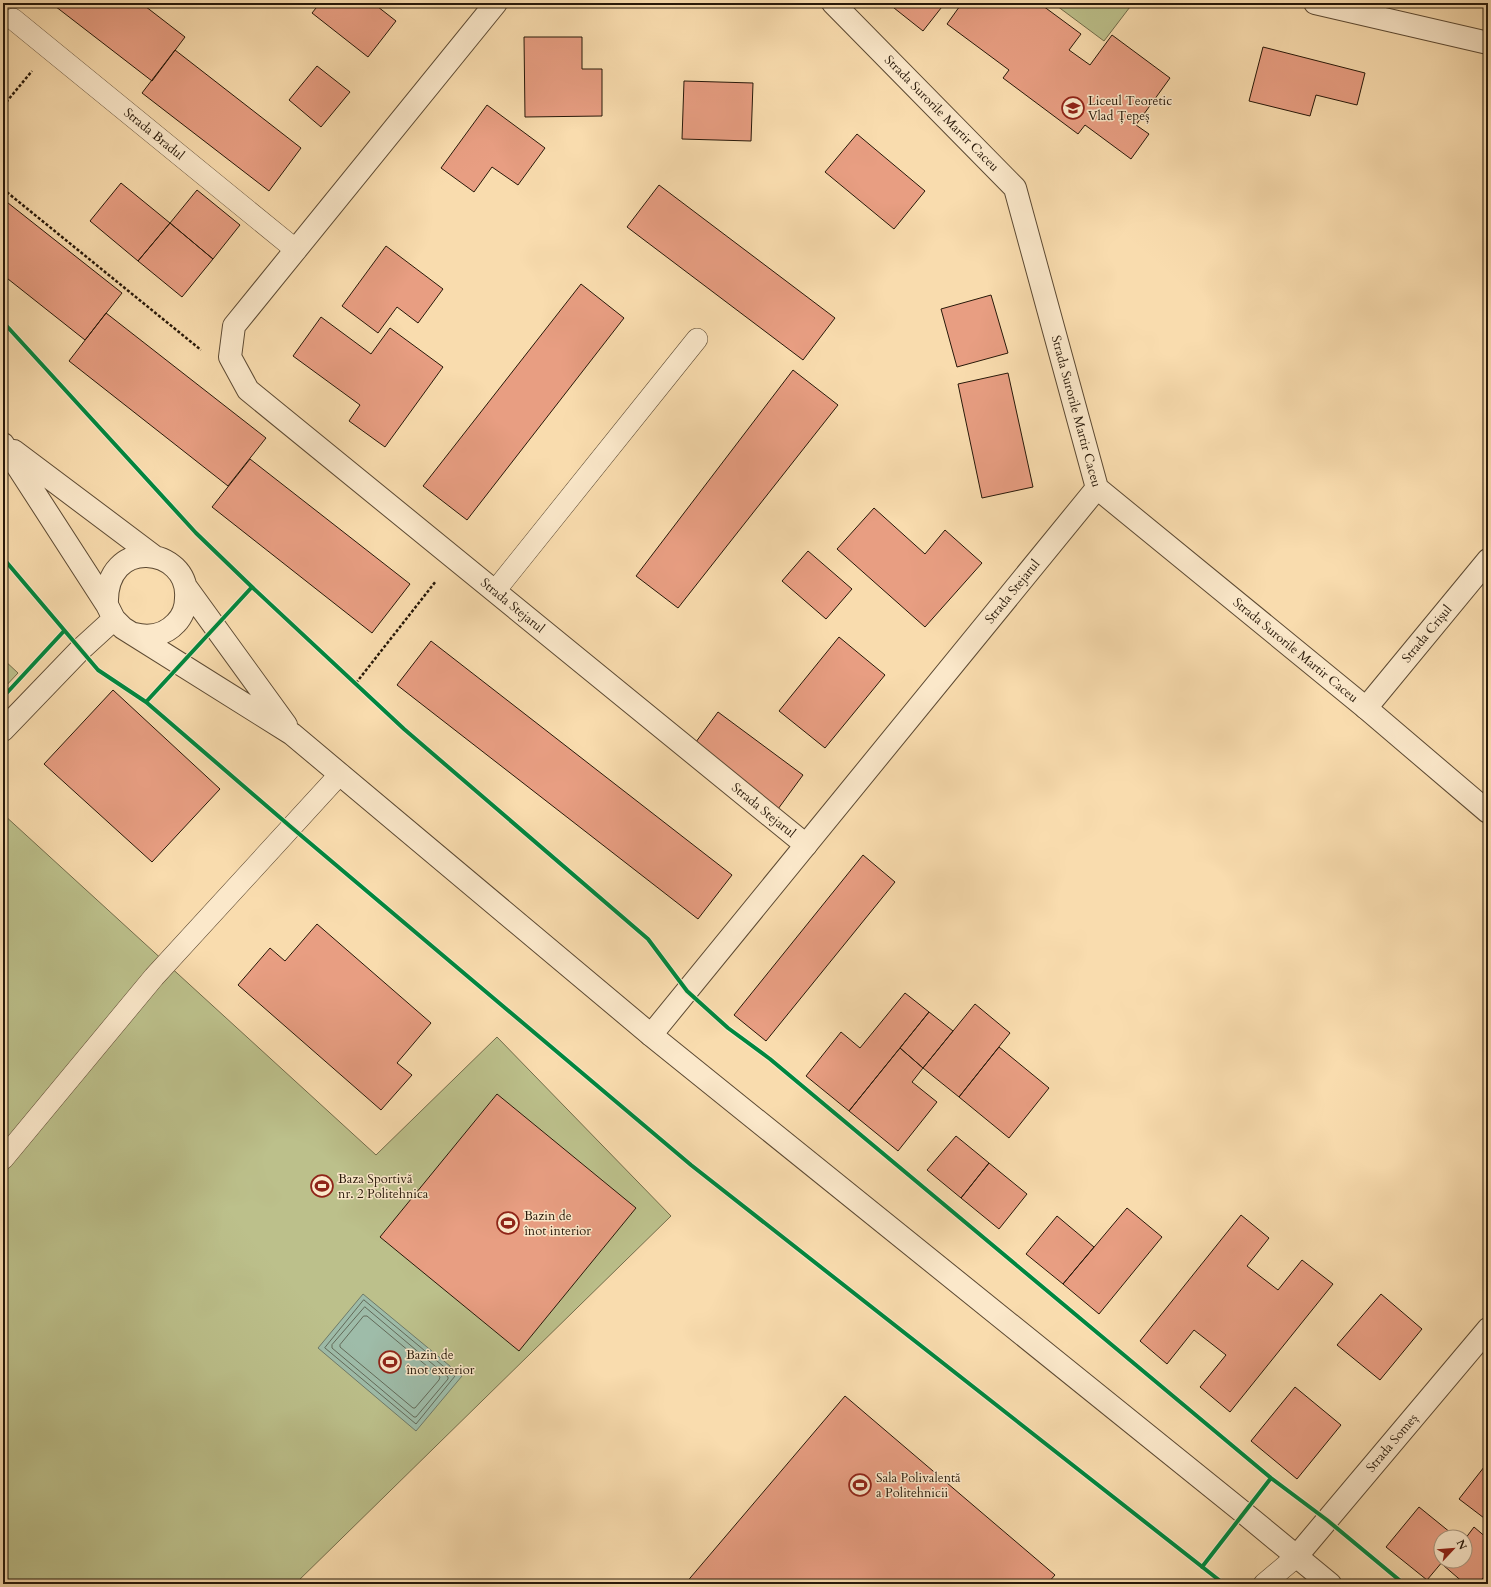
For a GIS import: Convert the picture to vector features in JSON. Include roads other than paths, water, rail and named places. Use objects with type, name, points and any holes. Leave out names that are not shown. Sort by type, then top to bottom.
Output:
[{"type":"street","points":[[296,250],[496,3]]},
{"type":"street","name":"Strada Surorile Martir Caceu","points":[[833,3],[1015,188],[1097,488],[1366,708],[1488,812]]},
{"type":"street","points":[[1315,3],[1488,43]]},
{"type":"street","name":"Strada Stejarul","points":[[296,250],[234,326],[230,357],[248,390],[806,845]]},
{"type":"street","points":[[3,443],[155,557]]},
{"type":"street","points":[[3,443],[111,612],[123,628],[292,734],[651,1035],[1330,1584]]},
{"type":"street","name":"Strada Stejarul","points":[[651,1035],[1097,488]]},
{"type":"street","points":[[3,730],[80,650],[111,612],[108,585],[118,568],[126,562],[145,556],[155,557],[166,561],[175,568],[182,577],[186,587],[292,734]]},
{"type":"street","name":"Strada Crișul","points":[[1366,708],[1488,560]]},
{"type":"street","points":[[134,634],[153,636],[170,629],[177,622],[186,606],[186,587]]},
{"type":"street","name":"Strada Someș","points":[[1296,1557],[1488,1329]]},
{"type":"lane","name":"Strada Bradul","points":[[13,19],[296,250]]},
{"type":"lane","points":[[495,591],[697,339]]},
{"type":"lane","points":[[3,1159],[154,977],[340,774]]},
{"type":"lane","points":[[1264,1584],[1296,1557]]},
{"type":"water","name":"Bazin de înot exterior","points":[[363,1294],[462,1376],[416,1431],[318,1348]]},
{"type":"place","name":"Liceul Teoretic Vlad Țepeș","points":[[1073,108]]},
{"type":"place","name":"Baza Sportivă nr. 2 Politehnica","points":[[322,1186]]},
{"type":"place","name":"Bazin de înot interior","points":[[508,1223]]},
{"type":"place","name":"Bazin de înot exterior","points":[[390,1362]]},
{"type":"place","name":"Sala Polivalentă a Politehnicii","points":[[860,1485]]}]
